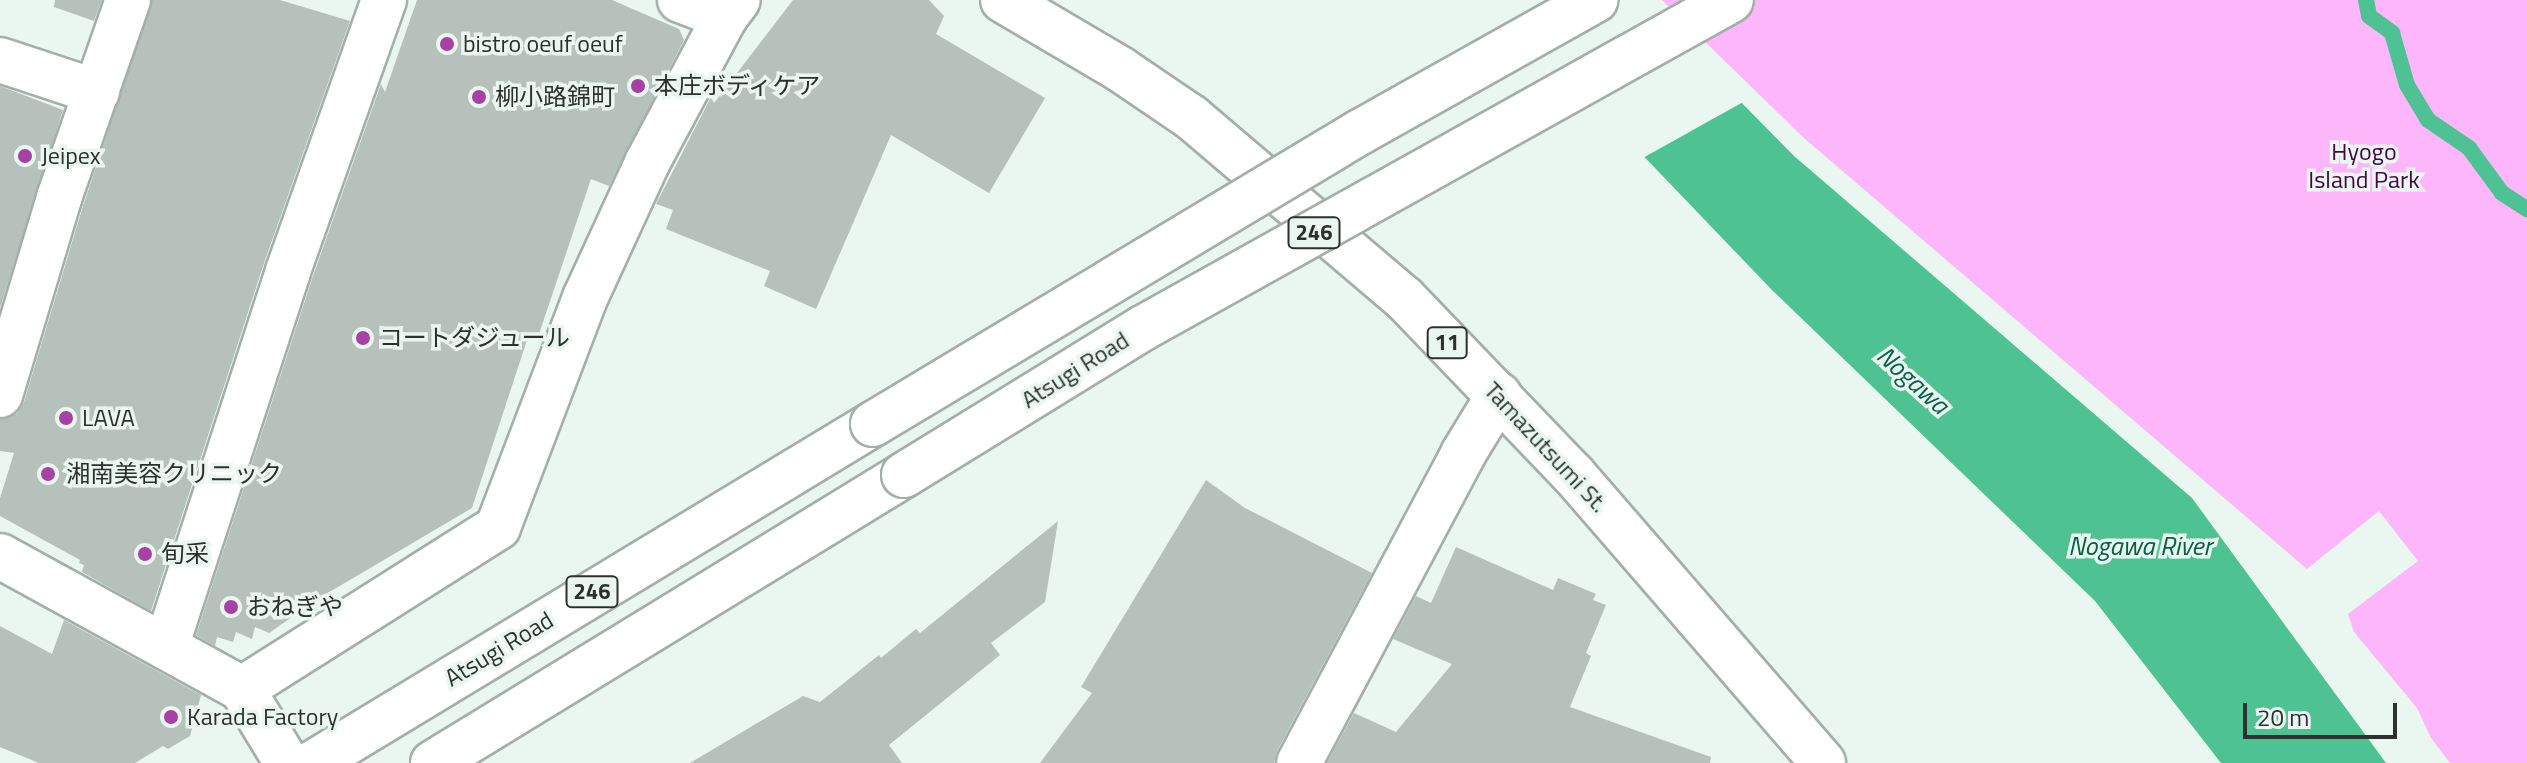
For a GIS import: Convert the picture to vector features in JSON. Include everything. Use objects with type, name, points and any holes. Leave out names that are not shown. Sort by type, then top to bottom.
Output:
[{"type":"main road","points":[[0,395],[59,198],[128,0]]},
{"type":"main road","points":[[166,647],[288,271],[384,0]]},
{"type":"main road","points":[[242,689],[498,527],[585,298],[647,163],[732,9],[680,0]]},
{"type":"main road","name":"Tamazutsumi St.","points":[[1003,0],[1120,69],[1191,117],[1404,298],[1573,474],[1823,763]]},
{"type":"main road","name":"Atsugi Road","points":[[313,763],[1360,132],[1595,0]]},
{"type":"main road","name":"Atsugi Road","points":[[433,763],[1143,328],[1731,0]]},
{"type":"main road","points":[[0,60],[97,92]]},
{"type":"main road","points":[[1299,763],[1463,454],[1499,395]]},
{"type":"main road","points":[[0,556],[242,689],[287,763]]},
{"type":"green space","name":"Hyogo Island Park","points":[[1662,0],[2527,0],[2527,763],[2450,763],[2431,738],[2417,708],[2354,632],[2348,614],[2418,561],[2379,511],[2307,569],[1805,139]]},
{"type":"water","name":"Nogawa River","points":[[1494,0],[1640,0],[1794,156],[2192,498],[2386,763],[2221,763],[2095,601],[1771,289]]},
{"type":"pier","points":[[1490,0],[1645,0],[1745,101],[1641,159]]},
{"type":"building","points":[[55,0],[102,0],[94,21],[54,7]]},
{"type":"building","points":[[152,0],[280,0],[350,21],[264,263],[151,611],[82,572],[84,565],[79,563],[80,560],[0,516],[0,498],[14,453],[0,451],[0,419],[17,414],[24,402],[83,206]]},
{"type":"building","points":[[417,0],[612,0],[679,29],[684,40],[609,186],[591,179],[538,337],[529,334],[472,508],[321,597],[269,633],[255,627],[252,639],[236,632],[233,642],[217,637],[215,646],[196,635],[312,279],[381,84],[385,92]]},
{"type":"building","points":[[793,0],[929,0],[944,16],[936,34],[1045,98],[989,193],[891,135],[816,309],[764,286],[770,271],[666,229],[673,210],[656,204],[711,97],[714,103]]},
{"type":"building","name":"Jeipex","points":[[0,86],[63,110],[0,308]]},
{"type":"building","points":[[1206,480],[1245,508],[1372,573],[1277,751],[1274,763],[1040,763],[1092,693],[1081,687]]},
{"type":"building","points":[[1058,521],[1045,602],[991,643],[1000,655],[889,745],[902,763],[690,763],[803,696],[820,702],[916,629],[920,633]]},
{"type":"building","points":[[1456,547],[1553,590],[1558,578],[1596,594],[1593,600],[1606,605],[1586,653],[1591,656],[1570,707],[1711,757],[1710,763],[1327,763],[1354,713],[1396,732],[1452,664],[1393,639],[1416,596],[1431,603]]},
{"type":"building","points":[[64,620],[201,695],[190,736],[168,749],[163,746],[135,763],[39,763],[0,747],[0,626],[52,654]]},
{"type":"waterway","points":[[2366,0],[2369,16],[2392,33],[2407,85],[2428,120],[2469,148],[2502,193],[2527,209]]},
{"type":"place","name":"bistro oeuf oeuf","points":[[447,44]]},
{"type":"place","name":"本庄ボディケア","points":[[638,86]]},
{"type":"place","name":"柳小路錦町","points":[[479,97]]},
{"type":"place","name":"Jeipex","points":[[25,156]]},
{"type":"place","name":"コートダジュール","points":[[363,338]]},
{"type":"place","name":"LAVA","points":[[66,418]]},
{"type":"place","name":"湘南美容クリニック","points":[[48,474]]},
{"type":"place","name":"旬采","points":[[145,554]]},
{"type":"place","name":"おねぎや","points":[[231,607]]},
{"type":"place","name":"Karada Factory","points":[[171,717]]},
{"type":"water label","name":"Nogawa","points":[[1913,380]]}]
